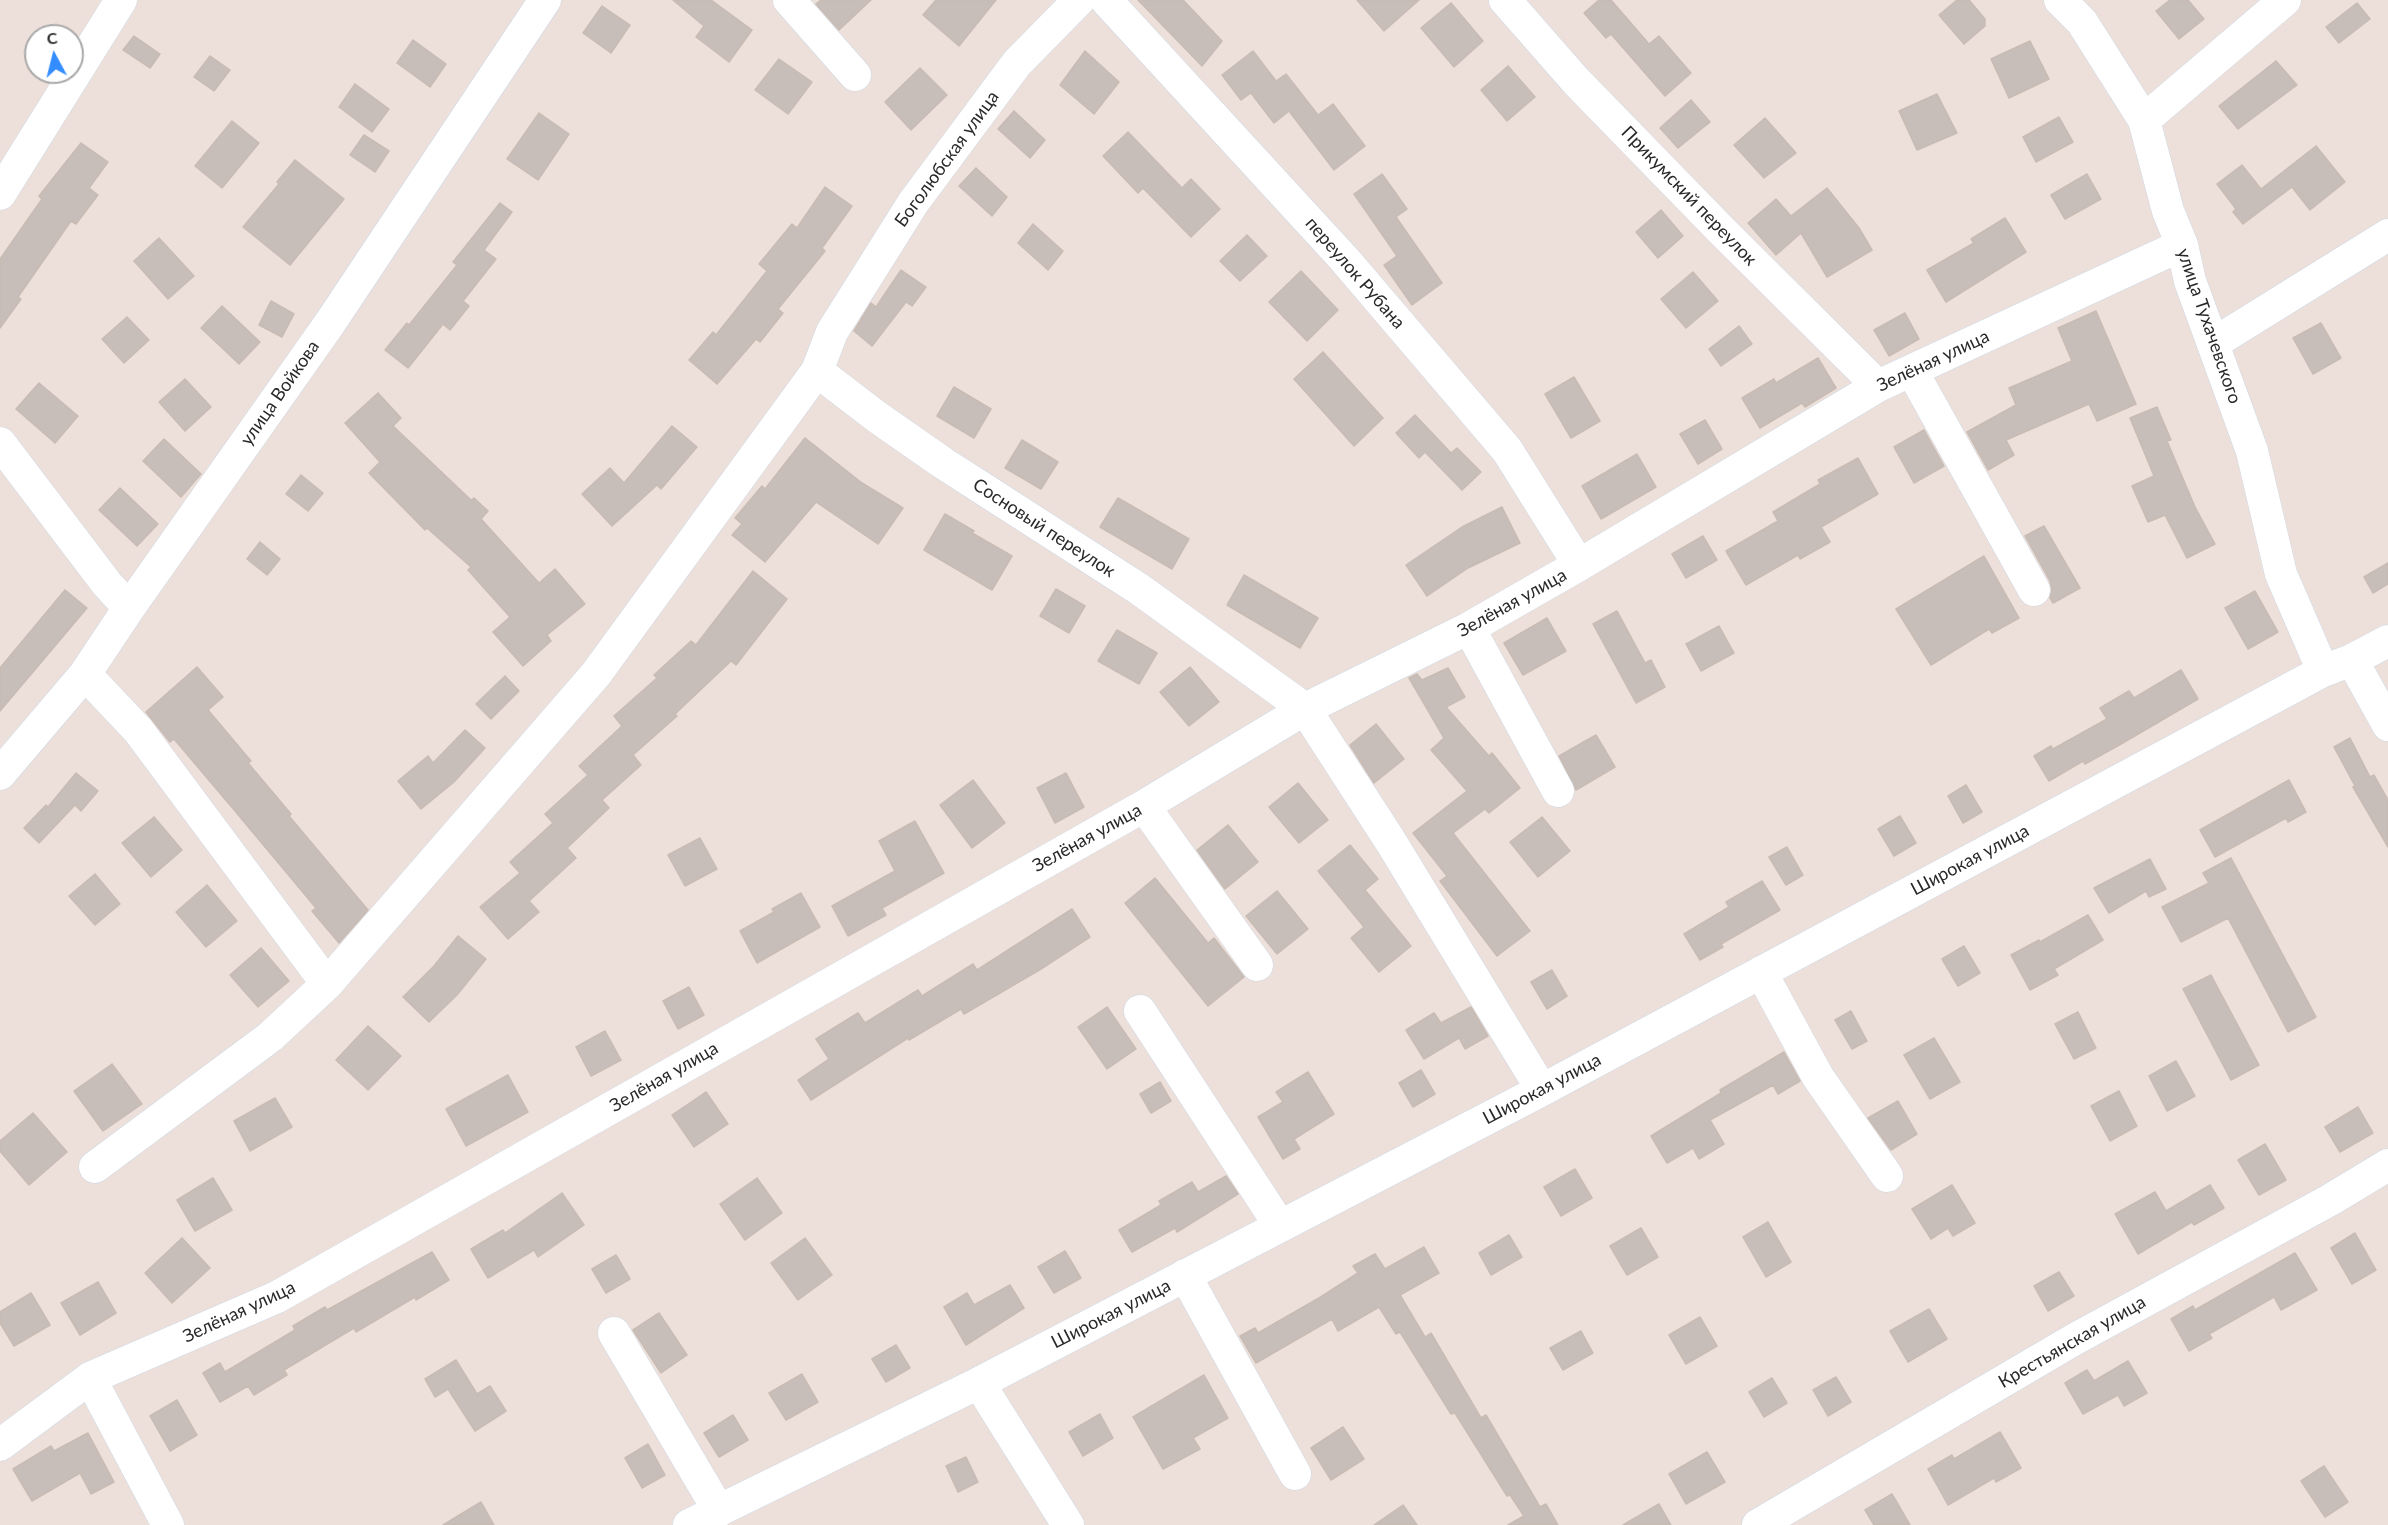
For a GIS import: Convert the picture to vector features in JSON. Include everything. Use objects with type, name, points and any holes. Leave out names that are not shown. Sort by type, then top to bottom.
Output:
[{"type":"street","points":[[0,194],[121,0]]},
{"type":"street","name":"улица Войкова","points":[[0,774],[85,674],[330,323],[545,0]]},
{"type":"street","points":[[789,0],[855,75]]},
{"type":"street","name":"Боголюбская улица","points":[[817,371],[832,332],[913,203],[1010,72],[1079,0]]},
{"type":"street","name":"переулок Рубана","points":[[1106,0],[1345,260],[1507,450],[1580,565]]},
{"type":"street","name":"Прикумский переулок","points":[[1505,0],[1584,89],[1721,230],[1878,386]]},
{"type":"street","name":"улица Тухачевского","points":[[2060,0],[2082,22],[2144,120],[2168,211],[2182,245],[2190,281],[2252,451],[2282,574],[2323,671]]},
{"type":"street","points":[[2144,120],[2285,0]]},
{"type":"street","points":[[2214,343],[2388,235]]},
{"type":"street","name":"Зелёная улица","points":[[0,1444],[90,1378],[277,1297],[1144,806],[1305,709],[1469,628],[1580,565],[1878,386],[2182,245]]},
{"type":"street","points":[[1912,370],[2034,590]]},
{"type":"street","points":[[95,1167],[270,1037],[327,984],[596,674],[817,371]]},
{"type":"street","name":"Сосновый переулок","points":[[817,371],[943,463],[1139,589],[1305,709]]},
{"type":"street","points":[[0,443],[107,584],[129,608]]},
{"type":"street","points":[[1469,628],[1558,791]]},
{"type":"street","name":"Широкая улица","points":[[689,1525],[979,1383],[1542,1090],[2323,671],[2352,660],[2388,641]]},
{"type":"street","points":[[2352,660],[2388,725]]},
{"type":"street","points":[[85,674],[138,730],[327,984]]},
{"type":"street","points":[[1305,709],[1397,852],[1542,1090]]},
{"type":"street","points":[[1144,806],[1257,965]]},
{"type":"street","points":[[1761,972],[1818,1077],[1887,1176]]},
{"type":"street","points":[[1140,1011],[1280,1226]]},
{"type":"street","name":"Крестьянская улица","points":[[1758,1525],[2075,1339],[2330,1200],[2388,1165]]},
{"type":"street","points":[[1185,1275],[1296,1474]]},
{"type":"street","points":[[614,1333],[718,1511]]},
{"type":"street","points":[[90,1378],[168,1525]]},
{"type":"street","points":[[979,1383],[1068,1525]]},
{"type":"building","points":[[673,0],[711,0],[752,30],[729,62],[696,37],[704,26]]},
{"type":"building","points":[[821,0],[871,0],[839,30],[816,4]]},
{"type":"building","points":[[936,0],[996,0],[959,46],[923,15]]},
{"type":"building","points":[[1138,0],[1183,0],[1222,41],[1202,66]]},
{"type":"building","points":[[1357,0],[1419,0],[1384,31]]},
{"type":"building","points":[[1599,0],[1611,0],[1649,44],[1659,36],[1691,73],[1665,96],[1611,34],[1606,38],[1584,13]]},
{"type":"building","points":[[1957,0],[1969,0],[1985,19],[1985,26],[1964,44],[1939,15]]},
{"type":"building","points":[[2170,0],[2188,0],[2204,19],[2179,39],[2156,11]]},
{"type":"building","points":[[1451,3],[1483,41],[1454,67],[1421,28]]},
{"type":"building","points":[[2357,3],[2370,19],[2339,43],[2326,27]]},
{"type":"building","points":[[602,6],[630,25],[611,53],[583,33]]},
{"type":"building","points":[[134,36],[160,54],[150,68],[123,50]]},
{"type":"building","points":[[413,40],[446,64],[430,87],[397,63]]},
{"type":"building","points":[[2030,41],[2049,79],[2009,98],[1991,59]]},
{"type":"building","points":[[1085,51],[1119,82],[1094,114],[1060,85]]},
{"type":"building","points":[[1253,51],[1276,81],[1286,74],[1318,115],[1333,104],[1365,146],[1334,170],[1289,111],[1274,123],[1251,93],[1241,100],[1222,75]]},
{"type":"building","points":[[210,56],[230,70],[214,91],[194,77]]},
{"type":"building","points":[[779,59],[812,82],[788,114],[755,90]]},
{"type":"building","points":[[2276,61],[2297,85],[2238,129],[2219,106]]},
{"type":"building","points":[[1508,66],[1535,97],[1507,121],[1481,90]]},
{"type":"building","points":[[920,68],[947,95],[911,130],[885,102]]},
{"type":"building","points":[[355,84],[389,109],[372,132],[339,107]]},
{"type":"building","points":[[1937,94],[1957,133],[1917,150],[1899,111]]},
{"type":"building","points":[[1691,100],[1710,122],[1678,148],[1660,128]]},
{"type":"building","points":[[1014,111],[1045,140],[1030,158],[998,129]]},
{"type":"building","points":[[539,113],[569,134],[538,180],[507,159]]},
{"type":"building","points":[[2059,117],[2073,142],[2036,162],[2023,137]]},
{"type":"building","points":[[1765,118],[1796,153],[1764,178],[1734,145]]},
{"type":"building","points":[[232,121],[259,143],[222,188],[195,166]]},
{"type":"building","points":[[1128,132],[1182,188],[1191,179],[1220,209],[1191,237],[1143,188],[1138,193],[1103,156]]},
{"type":"building","points":[[364,135],[389,151],[375,172],[350,155]]},
{"type":"building","points":[[81,143],[108,162],[89,188],[98,195],[76,224],[71,221],[18,297],[21,299],[0,328],[0,259],[42,199],[39,196]]},
{"type":"building","points":[[2316,146],[2345,182],[2310,210],[2292,187],[2243,224],[2233,212],[2236,209],[2217,184],[2242,165],[2261,189]]},
{"type":"building","points":[[295,160],[344,199],[290,265],[243,227],[279,184],[277,182]]},
{"type":"building","points":[[976,168],[1007,197],[992,216],[959,186]]},
{"type":"building","points":[[1382,174],[1407,209],[1396,217],[1442,283],[1412,305],[1384,265],[1397,256],[1354,194]]},
{"type":"building","points":[[2087,174],[2101,199],[2065,219],[2051,195]]},
{"type":"building","points":[[825,187],[852,206],[822,248],[825,251],[778,309],[783,313],[760,342],[756,339],[717,384],[689,360],[713,332],[716,335],[767,271],[759,264],[792,224],[797,228]]},
{"type":"building","points":[[1827,188],[1859,228],[1872,250],[1827,277],[1801,233],[1776,255],[1748,223],[1776,199],[1791,216]]},
{"type":"building","points":[[500,203],[512,212],[484,250],[496,259],[463,301],[469,306],[450,330],[443,324],[408,368],[385,350],[407,323],[409,325],[457,265],[453,262]]},
{"type":"building","points":[[1661,210],[1683,236],[1658,258],[1636,232]]},
{"type":"building","points":[[2005,218],[2026,252],[1946,302],[1927,270],[1974,243],[1971,239]]},
{"type":"building","points":[[1033,224],[1063,251],[1048,270],[1018,243]]},
{"type":"building","points":[[1247,235],[1267,256],[1240,281],[1220,261]]},
{"type":"building","points":[[159,238],[194,276],[168,299],[134,261]]},
{"type":"building","points":[[901,270],[926,287],[912,306],[906,302],[872,346],[854,331],[871,303],[876,307]]},
{"type":"building","points":[[1301,271],[1338,310],[1307,341],[1269,302]]},
{"type":"building","points":[[1693,272],[1718,301],[1686,328],[1661,299]]},
{"type":"building","points":[[271,301],[294,314],[282,337],[259,325]]},
{"type":"building","points":[[222,306],[260,342],[239,364],[201,328]]},
{"type":"building","points":[[2096,311],[2136,404],[2097,421],[2089,404],[2006,440],[2014,455],[1988,470],[1967,432],[2016,405],[2009,388],[2072,361],[2058,328]]},
{"type":"building","points":[[1905,313],[1919,339],[1889,356],[1874,330]]},
{"type":"building","points":[[127,317],[149,340],[124,363],[102,339]]},
{"type":"building","points":[[2321,323],[2341,358],[2313,374],[2293,338]]},
{"type":"building","points":[[1739,326],[1752,344],[1721,366],[1709,349]]},
{"type":"building","points":[[1323,352],[1383,418],[1354,446],[1294,379]]},
{"type":"building","points":[[1818,358],[1836,388],[1805,407],[1802,403],[1760,428],[1742,398],[1774,379],[1776,383]]},
{"type":"building","points":[[1574,377],[1600,421],[1571,438],[1545,394]]},
{"type":"building","points":[[185,379],[211,407],[185,431],[159,402]]},
{"type":"building","points":[[39,383],[78,416],[55,443],[16,409]]},
{"type":"building","points":[[954,387],[991,409],[974,438],[937,416]]},
{"type":"building","points":[[378,393],[401,418],[393,426],[471,500],[474,498],[488,511],[481,519],[539,583],[555,569],[585,604],[547,635],[551,641],[523,666],[493,632],[510,617],[468,570],[471,567],[427,528],[425,530],[369,473],[380,462],[345,423]]},
{"type":"building","points":[[2157,407],[2171,440],[2167,441],[2195,507],[2215,544],[2187,558],[2165,515],[2148,522],[2132,486],[2154,476],[2130,418]]},
{"type":"building","points":[[1415,415],[1451,453],[1457,448],[1481,472],[1462,490],[1425,452],[1419,458],[1396,433]]},
{"type":"building","points":[[1705,420],[1722,449],[1698,464],[1680,434]]},
{"type":"building","points":[[672,426],[697,447],[661,489],[657,485],[612,526],[582,494],[610,468],[624,483]]},
{"type":"building","points":[[1924,430],[1944,466],[1914,483],[1894,447]]},
{"type":"building","points":[[805,438],[862,483],[903,508],[878,544],[816,502],[765,562],[732,535],[742,524],[735,518],[762,486],[765,489]]},
{"type":"building","points":[[164,439],[201,474],[181,497],[143,461]]},
{"type":"building","points":[[1022,440],[1058,462],[1041,489],[1005,468]]},
{"type":"building","points":[[1637,454],[1656,487],[1601,519],[1582,486]]},
{"type":"building","points":[[1858,458],[1878,494],[1821,527],[1830,542],[1800,559],[1798,555],[1746,585],[1726,551],[1778,521],[1773,512],[1820,484],[1818,480]]},
{"type":"building","points":[[301,475],[323,493],[308,511],[286,494]]},
{"type":"building","points":[[120,488],[158,524],[137,546],[99,510]]},
{"type":"building","points":[[1118,498],[1189,539],[1172,569],[1100,527]]},
{"type":"building","points":[[1502,507],[1520,543],[1468,568],[1427,596],[1406,565],[1462,527]]},
{"type":"building","points":[[945,514],[1012,556],[992,590],[924,550]]},
{"type":"building","points":[[2044,526],[2080,588],[2053,603],[2050,598],[2052,590],[2050,581],[2025,536]]},
{"type":"building","points":[[1703,536],[1717,560],[1686,578],[1672,554]]},
{"type":"building","points":[[260,542],[280,559],[267,575],[247,559]]},
{"type":"building","points":[[1984,556],[2019,618],[1992,633],[1989,629],[1931,665],[1896,609]]},
{"type":"building","points":[[2388,563],[2388,584],[2373,593],[2364,577]]},
{"type":"building","points":[[753,571],[787,599],[736,665],[731,661],[675,714],[677,716],[633,755],[641,765],[602,800],[609,808],[567,848],[576,858],[529,901],[539,912],[508,939],[480,907],[520,873],[510,862],[553,823],[545,814],[588,775],[579,766],[622,726],[614,716],[657,678],[654,675],[691,641],[696,645]]},
{"type":"building","points":[[1244,575],[1318,618],[1300,648],[1227,605]]},
{"type":"building","points":[[1056,589],[1085,606],[1069,633],[1040,616]]},
{"type":"building","points":[[65,590],[87,608],[0,711],[0,668]]},
{"type":"building","points":[[2255,591],[2278,632],[2248,649],[2225,608]]},
{"type":"building","points":[[1617,611],[1645,663],[1651,660],[1665,687],[1636,703],[1593,624]]},
{"type":"building","points":[[1547,618],[1566,651],[1523,675],[1504,643]]},
{"type":"building","points":[[1719,626],[1734,653],[1701,671],[1686,644]]},
{"type":"building","points":[[1117,630],[1157,653],[1139,684],[1098,661]]},
{"type":"building","points":[[197,667],[223,697],[208,710],[251,761],[248,763],[291,814],[289,816],[368,910],[339,943],[312,911],[316,908],[230,805],[174,739],[170,742],[146,712]]},
{"type":"building","points":[[1190,667],[1219,702],[1189,726],[1160,692]]},
{"type":"building","points":[[1448,668],[1465,697],[1446,707],[1489,756],[1492,753],[1520,788],[1489,813],[1485,809],[1453,833],[1530,931],[1497,956],[1440,881],[1447,876],[1413,833],[1467,791],[1431,750],[1444,738],[1409,678],[1417,674],[1422,680]]},
{"type":"building","points":[[2181,670],[2198,699],[2085,764],[2083,761],[2049,781],[2034,756],[2051,746],[2053,749],[2107,719],[2100,708],[2129,691],[2134,698]]},
{"type":"building","points":[[505,676],[519,691],[491,719],[476,704]]},
{"type":"building","points":[[1376,724],[1404,759],[1374,783],[1350,745]]},
{"type":"building","points":[[465,730],[485,748],[454,782],[421,809],[398,781],[428,756],[433,763]]},
{"type":"building","points":[[1596,735],[1615,767],[1576,790],[1559,756]]},
{"type":"building","points":[[2350,738],[2370,777],[2374,775],[2388,800],[2388,847],[2353,787],[2355,786],[2334,747]]},
{"type":"building","points":[[76,773],[98,791],[81,811],[75,805],[39,843],[24,828],[46,805],[48,807]]},
{"type":"building","points":[[1066,773],[1084,807],[1055,823],[1037,788]]},
{"type":"building","points":[[973,780],[1005,823],[972,848],[940,805]]},
{"type":"building","points":[[2289,780],[2306,812],[2288,822],[2286,818],[2215,857],[2200,830]]},
{"type":"building","points":[[1298,783],[1328,820],[1299,843],[1269,807]]},
{"type":"building","points":[[1966,785],[1982,812],[1963,823],[1948,796]]},
{"type":"building","points":[[1900,816],[1916,843],[1894,856],[1878,829]]},
{"type":"building","points":[[154,817],[182,850],[151,877],[122,843]]},
{"type":"building","points":[[1542,817],[1570,851],[1538,877],[1510,842]]},
{"type":"building","points":[[915,821],[944,873],[882,908],[886,915],[848,936],[832,906],[895,871],[879,841]]},
{"type":"building","points":[[1228,825],[1258,862],[1225,889],[1197,850]]},
{"type":"building","points":[[700,838],[717,869],[685,886],[668,855]]},
{"type":"building","points":[[1350,845],[1378,879],[1365,890],[1411,946],[1379,972],[1351,938],[1364,927],[1318,871]]},
{"type":"building","points":[[1787,847],[1803,875],[1786,885],[1769,857]]},
{"type":"building","points":[[2231,858],[2316,1017],[2288,1032],[2228,918],[2181,942],[2162,907],[2209,883],[2203,873]]},
{"type":"building","points":[[2150,859],[2166,889],[2149,897],[2146,891],[2109,913],[2094,888]]},
{"type":"building","points":[[95,874],[120,904],[95,925],[69,896]]},
{"type":"building","points":[[1155,878],[1208,943],[1214,938],[1244,977],[1208,1006],[1125,903]]},
{"type":"building","points":[[1762,881],[1780,910],[1721,944],[1723,947],[1700,960],[1684,934],[1729,907],[1726,902]]},
{"type":"building","points":[[207,885],[237,921],[206,947],[176,912]]},
{"type":"building","points":[[1277,891],[1308,929],[1277,954],[1246,916]]},
{"type":"building","points":[[801,893],[820,927],[757,963],[740,931],[774,912],[772,909]]},
{"type":"building","points":[[1072,909],[1090,937],[964,1014],[961,1009],[909,1040],[908,1038],[811,1100],[798,1080],[829,1059],[816,1039],[858,1013],[865,1023],[918,990],[922,996],[973,964],[977,970]]},
{"type":"building","points":[[2088,915],[2103,940],[2054,969],[2058,975],[2030,990],[2011,955],[2039,940],[2040,942]]},
{"type":"building","points":[[458,936],[486,959],[457,995],[429,1022],[403,997],[434,966]]},
{"type":"building","points":[[1964,946],[1980,973],[1958,986],[1942,959]]},
{"type":"building","points":[[261,948],[289,981],[258,1007],[230,975]]},
{"type":"building","points":[[1552,970],[1567,996],[1547,1009],[1531,982]]},
{"type":"building","points":[[2211,975],[2259,1065],[2231,1080],[2183,989]]},
{"type":"building","points":[[689,987],[704,1015],[678,1029],[663,1001]]},
{"type":"building","points":[[1107,1007],[1136,1049],[1107,1069],[1078,1027]]},
{"type":"building","points":[[1471,1007],[1488,1036],[1465,1049],[1459,1038],[1424,1059],[1406,1030],[1434,1013],[1441,1023]]},
{"type":"building","points":[[1851,1011],[1867,1041],[1852,1049],[1835,1020]]},
{"type":"building","points":[[2078,1012],[2096,1048],[2074,1059],[2055,1024]]},
{"type":"building","points":[[368,1026],[401,1056],[368,1090],[336,1060]]},
{"type":"building","points":[[605,1031],[621,1060],[591,1076],[576,1047]]},
{"type":"building","points":[[1934,1038],[1960,1082],[1930,1099],[1904,1055]]},
{"type":"building","points":[[1784,1052],[1800,1081],[1778,1094],[1773,1085],[1710,1120],[1724,1144],[1699,1159],[1693,1148],[1667,1163],[1651,1136],[1721,1093],[1720,1090]]},
{"type":"building","points":[[2176,1061],[2195,1096],[2167,1111],[2149,1076]]},
{"type":"building","points":[[112,1064],[142,1104],[103,1131],[74,1091]]},
{"type":"building","points":[[1421,1070],[1435,1094],[1413,1107],[1399,1083]]},
{"type":"building","points":[[1308,1072],[1334,1114],[1294,1139],[1300,1149],[1283,1159],[1258,1117],[1283,1102],[1276,1092]]},
{"type":"building","points":[[508,1075],[528,1112],[466,1146],[446,1109]]},
{"type":"building","points":[[1160,1082],[1171,1101],[1151,1113],[1140,1094]]},
{"type":"building","points":[[2119,1091],[2137,1126],[2110,1141],[2091,1106]]},
{"type":"building","points":[[706,1092],[728,1124],[694,1147],[672,1115]]},
{"type":"building","points":[[275,1098],[292,1127],[250,1151],[234,1121]]},
{"type":"building","points":[[1898,1101],[1917,1134],[1891,1150],[1868,1118]]},
{"type":"building","points":[[2358,1107],[2373,1133],[2340,1152],[2325,1127]]},
{"type":"building","points":[[33,1113],[67,1152],[29,1185],[0,1151],[0,1141]]},
{"type":"building","points":[[2265,1144],[2286,1180],[2259,1195],[2238,1160]]},
{"type":"building","points":[[1575,1169],[1592,1198],[1561,1216],[1544,1187]]},
{"type":"building","points":[[1226,1176],[1238,1194],[1177,1232],[1175,1228],[1132,1252],[1119,1230],[1161,1205],[1159,1201],[1192,1182],[1198,1192]]},
{"type":"building","points":[[213,1178],[232,1210],[195,1231],[177,1200]]},
{"type":"building","points":[[757,1178],[782,1213],[745,1240],[720,1204]]},
{"type":"building","points":[[1952,1185],[1975,1223],[1953,1236],[1948,1228],[1931,1239],[1912,1209]]},
{"type":"building","points":[[2210,1185],[2224,1208],[2194,1225],[2192,1222],[2138,1254],[2115,1214],[2155,1192],[2166,1211]]},
{"type":"building","points":[[562,1193],[584,1225],[538,1257],[534,1250],[488,1278],[471,1249],[503,1230],[505,1233]]},
{"type":"building","points":[[1768,1222],[1791,1262],[1766,1277],[1743,1237]]},
{"type":"building","points":[[1641,1228],[1658,1257],[1627,1275],[1610,1246]]},
{"type":"building","points":[[2355,1233],[2376,1270],[2352,1284],[2331,1248]]},
{"type":"building","points":[[1509,1235],[1522,1257],[1491,1275],[1479,1253]]},
{"type":"building","points":[[182,1238],[210,1268],[172,1303],[145,1273]]},
{"type":"building","points":[[805,1238],[832,1275],[798,1300],[771,1263]]},
{"type":"building","points":[[1424,1247],[1439,1273],[1400,1295],[1425,1337],[1431,1333],[1481,1418],[1486,1415],[1540,1507],[1546,1504],[1558,1525],[1508,1525],[1524,1516],[1510,1495],[1507,1496],[1455,1413],[1451,1414],[1400,1332],[1396,1334],[1379,1307],[1338,1331],[1332,1319],[1256,1363],[1240,1336],[1255,1328],[1258,1333],[1319,1298],[1358,1273],[1353,1266],[1375,1254],[1385,1269]]},
{"type":"building","points":[[1065,1251],[1081,1278],[1054,1293],[1038,1267]]},
{"type":"building","points":[[432,1252],[449,1280],[356,1332],[354,1328],[284,1370],[287,1375],[254,1395],[248,1386],[220,1402],[203,1373],[220,1363],[225,1372],[295,1330],[293,1326],[325,1307],[327,1310]]},
{"type":"building","points":[[2295,1253],[2317,1290],[2281,1310],[2274,1297],[2209,1334],[2212,1338],[2189,1351],[2171,1319],[2193,1306],[2195,1310]]},
{"type":"building","points":[[616,1255],[630,1279],[606,1293],[592,1269]]},
{"type":"building","points":[[2059,1272],[2074,1296],[2048,1311],[2034,1286]]},
{"type":"building","points":[[98,1282],[116,1313],[80,1335],[61,1303]]},
{"type":"building","points":[[1010,1285],[1024,1308],[966,1345],[944,1307],[967,1293],[974,1305]]},
{"type":"building","points":[[31,1293],[50,1325],[14,1346],[0,1323],[0,1312]]},
{"type":"building","points":[[1929,1309],[1947,1339],[1908,1362],[1890,1331]]},
{"type":"building","points":[[659,1313],[687,1355],[661,1373],[633,1330]]},
{"type":"building","points":[[1700,1317],[1717,1346],[1686,1364],[1669,1335]]},
{"type":"building","points":[[1581,1331],[1593,1353],[1563,1370],[1550,1348]]},
{"type":"building","points":[[896,1345],[910,1368],[886,1382],[872,1359]]},
{"type":"building","points":[[456,1360],[477,1394],[490,1386],[506,1411],[475,1431],[448,1389],[435,1397],[425,1379]]},
{"type":"building","points":[[2128,1361],[2147,1393],[2124,1406],[2118,1395],[2083,1414],[2065,1383],[2087,1370],[2094,1381]]},
{"type":"building","points":[[802,1374],[818,1402],[786,1420],[769,1393]]},
{"type":"building","points":[[1204,1375],[1228,1418],[1193,1438],[1200,1449],[1163,1469],[1133,1417]]},
{"type":"building","points":[[1836,1377],[1851,1402],[1828,1416],[1813,1390]]},
{"type":"building","points":[[1772,1378],[1787,1403],[1764,1417],[1749,1392]]},
{"type":"building","points":[[177,1400],[197,1435],[170,1451],[150,1416]]},
{"type":"building","points":[[1100,1414],[1113,1438],[1083,1456],[1069,1432]]},
{"type":"building","points":[[733,1415],[748,1440],[719,1457],[704,1433]]},
{"type":"building","points":[[1343,1427],[1364,1459],[1331,1480],[1311,1448]]},
{"type":"building","points":[[2000,1432],[2021,1468],[1996,1482],[1994,1478],[1948,1505],[1928,1469],[1952,1455],[1954,1459]]},
{"type":"building","points":[[88,1433],[114,1482],[91,1494],[80,1473],[32,1501],[13,1469],[51,1446],[54,1451]]},
{"type":"building","points":[[648,1444],[665,1475],[642,1488],[625,1458]]},
{"type":"building","points":[[1707,1452],[1725,1482],[1686,1504],[1669,1474]]},
{"type":"building","points":[[966,1457],[978,1482],[958,1492],[946,1466]]},
{"type":"building","points":[[2324,1466],[2348,1502],[2325,1517],[2301,1481]]},
{"type":"building","points":[[1892,1494],[1910,1525],[1874,1525],[1865,1510]]},
{"type":"building","points":[[481,1502],[494,1525],[443,1525]]},
{"type":"building","points":[[1659,1504],[1671,1525],[1623,1525]]},
{"type":"building","points":[[1403,1505],[1417,1525],[1374,1525]]}]
